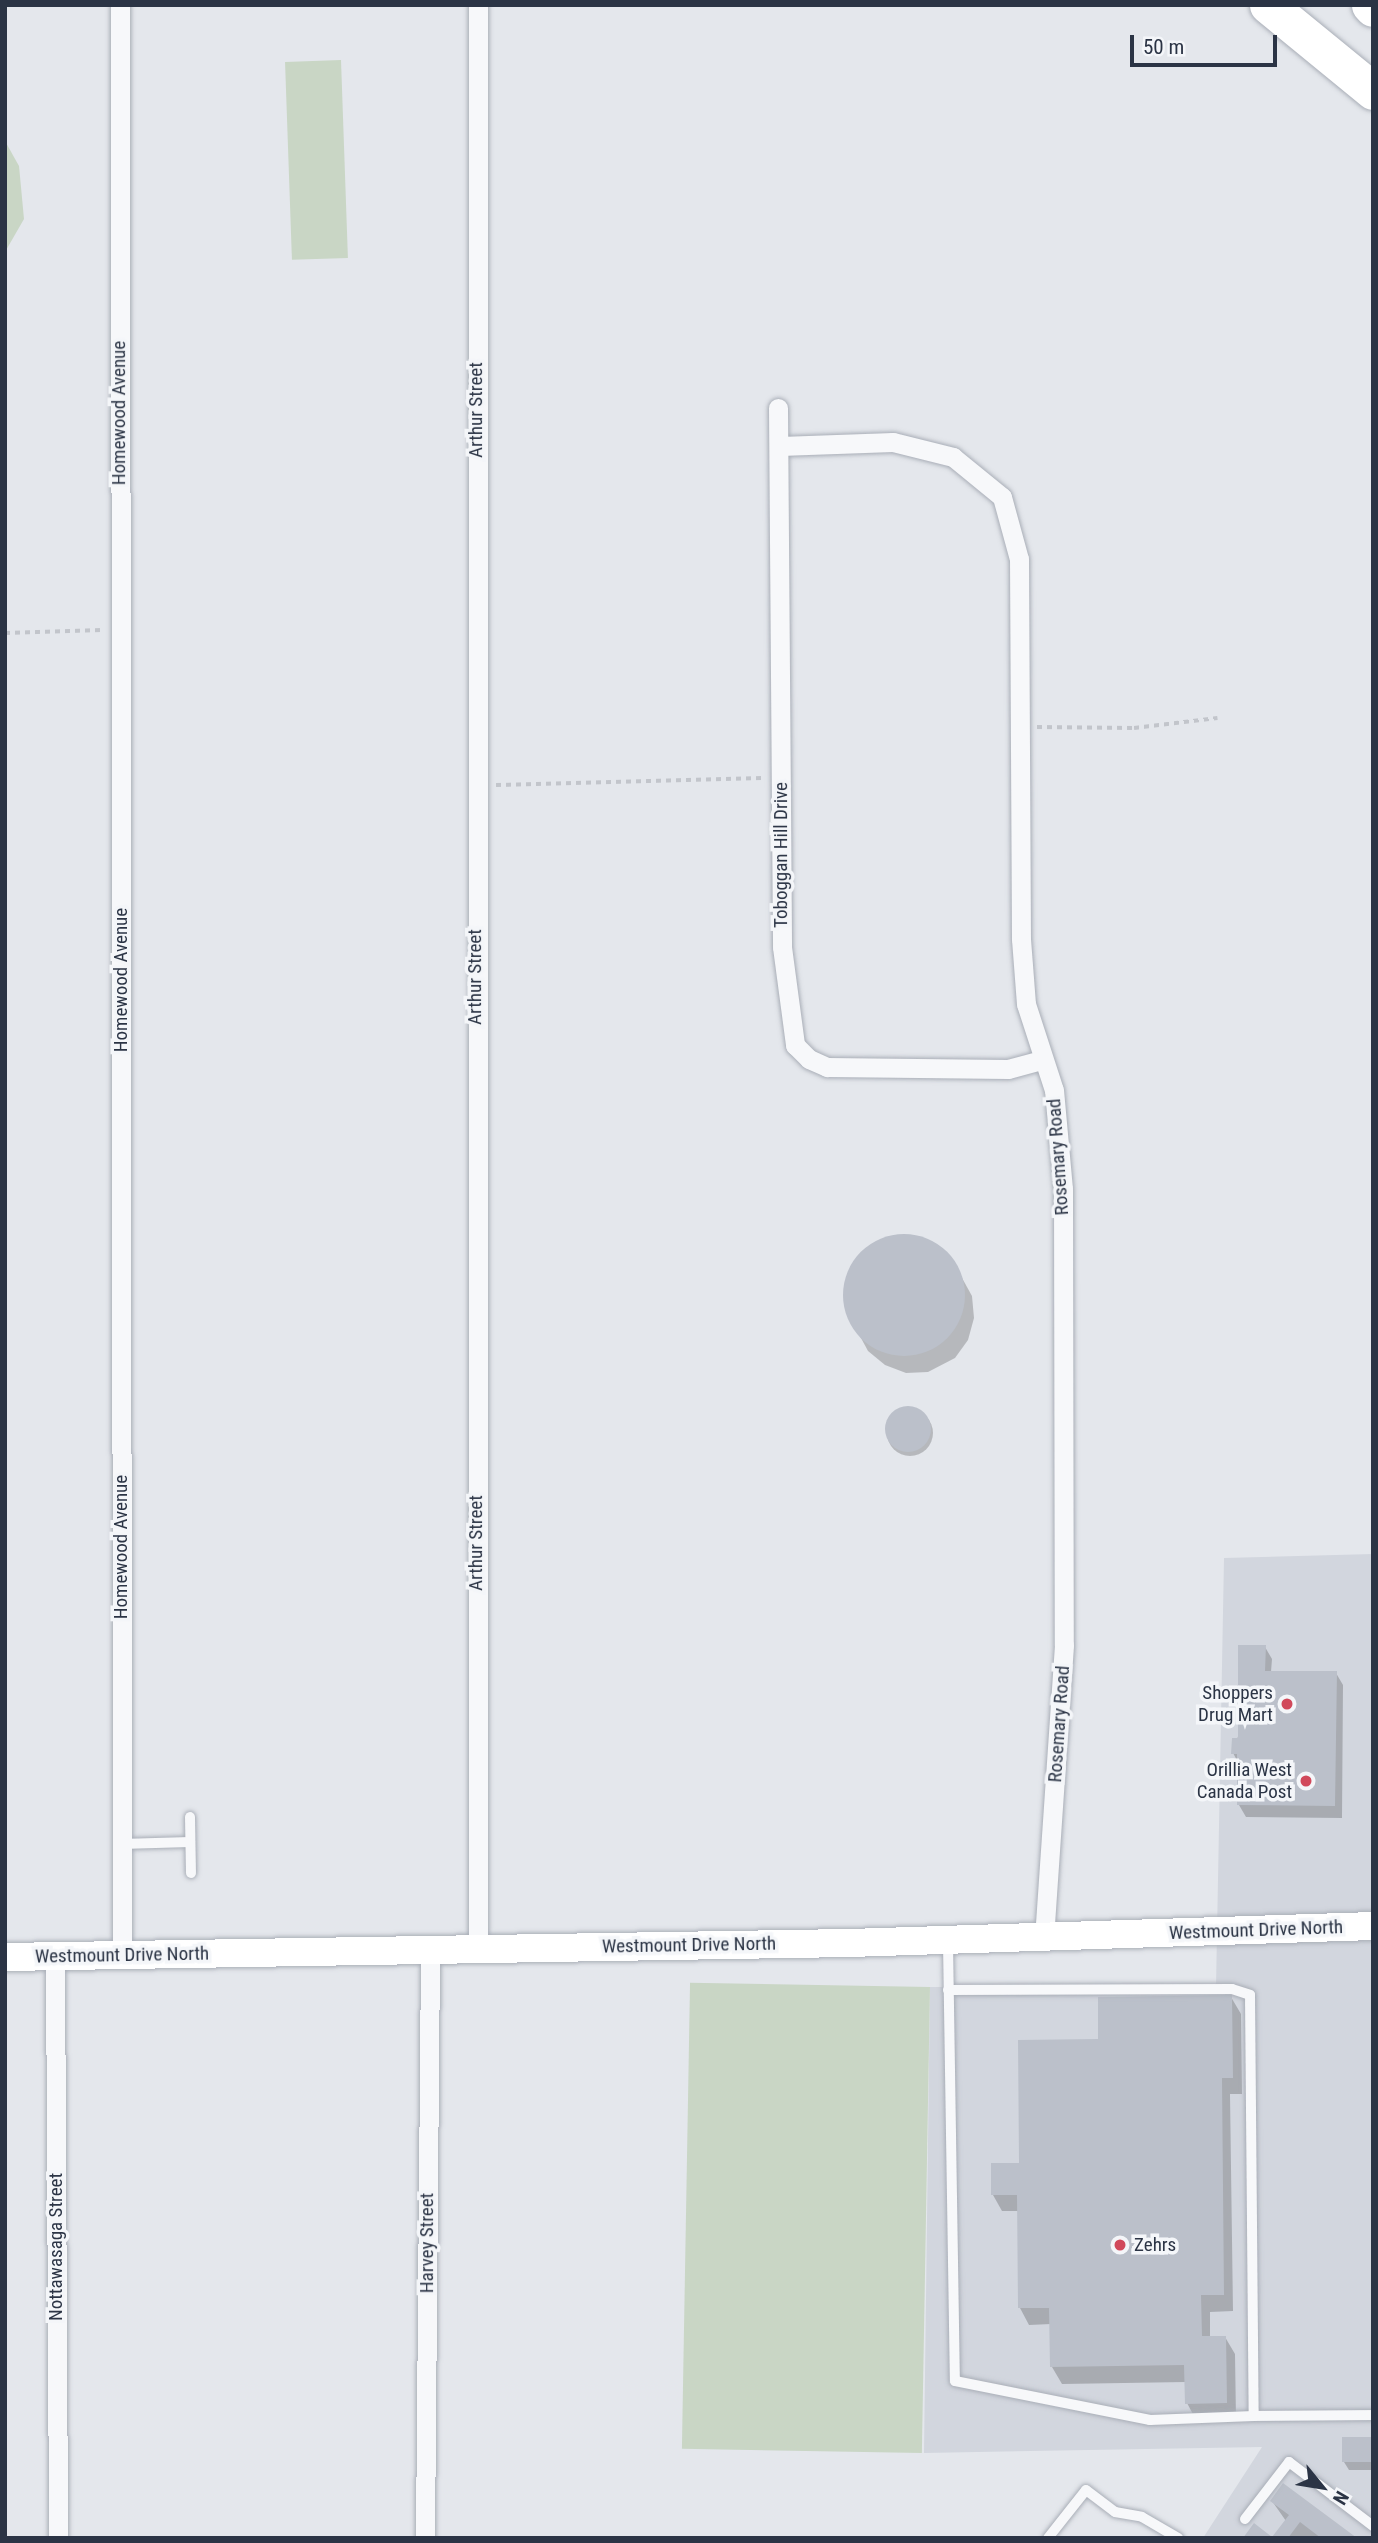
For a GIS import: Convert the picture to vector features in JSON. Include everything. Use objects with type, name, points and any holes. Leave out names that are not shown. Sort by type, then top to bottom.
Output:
[{"type":"highway","points":[[1268,5],[1373,91]]},
{"type":"street","name":"Homewood Avenue","points":[[120,5],[118,630],[122,1955]]},
{"type":"street","name":"Arthur Street","points":[[478,5],[475,785],[475,1113],[480,1258],[478,1948]]},
{"type":"street","name":"Toboggan Hill Drive","points":[[778,408],[782,947],[795,1045],[809,1059],[827,1067],[1008,1069],[1042,1060]]},
{"type":"street","name":"Rosemary Road","points":[[780,446],[893,442],[953,457],[1002,497],[1019,559],[1021,939],[1026,1004],[1042,1060],[1054,1090],[1063,1230],[1064,1645],[1045,1936]]},
{"type":"street","name":"Westmount Drive North","points":[[5,1957],[948,1940],[1373,1926]]},
{"type":"street","name":"Harvey Street","points":[[425,2538],[430,1948]]},
{"type":"street","name":"Nottawasaga Street","points":[[55,1956],[58,2538]]},
{"type":"lane","points":[[190,1816],[191,1874]]},
{"type":"lane","points":[[121,1844],[190,1842]]},
{"type":"lane","points":[[948,1940],[955,2381],[1150,2420],[1373,2415]]},
{"type":"lane","points":[[948,1990],[1232,1989],[1250,1996],[1254,2416]]},
{"type":"lane","points":[[1245,2519],[1289,2462],[1373,2526]]},
{"type":"lane","points":[[1048,2538],[1086,2490],[1115,2511],[1142,2517],[1178,2538]]},
{"type":"path","points":[[5,633],[118,630]]},
{"type":"path","points":[[1020,726],[1134,728],[1217,718]]},
{"type":"path","points":[[475,785],[781,778]]},
{"type":"shaded area","points":[[1373,1554],[1373,2538],[1203,2538],[1262,2447],[924,2453],[930,1987],[1216,1987],[1224,1558]]},
{"type":"green space","points":[[341,60],[348,258],[292,260],[285,62]]},
{"type":"green space","points":[[5,141],[19,166],[24,219],[5,252]]},
{"type":"green space","points":[[690,1983],[930,1987],[922,2453],[682,2449]]},
{"type":"building","points":[[904,1234],[928,1238],[947,1252],[961,1271],[965,1295],[961,1319],[947,1338],[928,1352],[904,1356],[880,1352],[861,1338],[847,1319],[843,1295],[847,1271],[861,1252],[880,1238]]},
{"type":"building","points":[[908,1406],[924,1413],[931,1429],[924,1445],[908,1452],[892,1445],[885,1429],[892,1413]]},
{"type":"building","name":"Shoppers Drug Mart","points":[[1238,1645],[1266,1645],[1265,1671],[1337,1671],[1335,1806],[1237,1805],[1237,1754],[1231,1754],[1232,1738],[1238,1738]]},
{"type":"building","name":"Zehrs","points":[[1232,1995],[1233,2078],[1222,2078],[1224,2295],[1201,2295],[1202,2336],[1226,2336],[1227,2403],[1185,2404],[1184,2365],[1050,2367],[1049,2308],[1018,2308],[1017,2195],[991,2195],[991,2163],[1019,2163],[1018,2040],[1098,2039],[1098,1997]]},
{"type":"building","points":[[1342,2437],[1373,2437],[1373,2462],[1342,2462]]},
{"type":"building","points":[[1283,2483],[1357,2538],[1321,2538],[1300,2522],[1288,2538],[1243,2538],[1254,2523],[1272,2537],[1289,2515],[1270,2501]]},
{"type":"place","name":"Shoppers Drug Mart","points":[[1287,1704]]},
{"type":"place","name":"Orillia West Canada Post","points":[[1306,1781]]},
{"type":"place","name":"Zehrs","points":[[1120,2245]]}]
